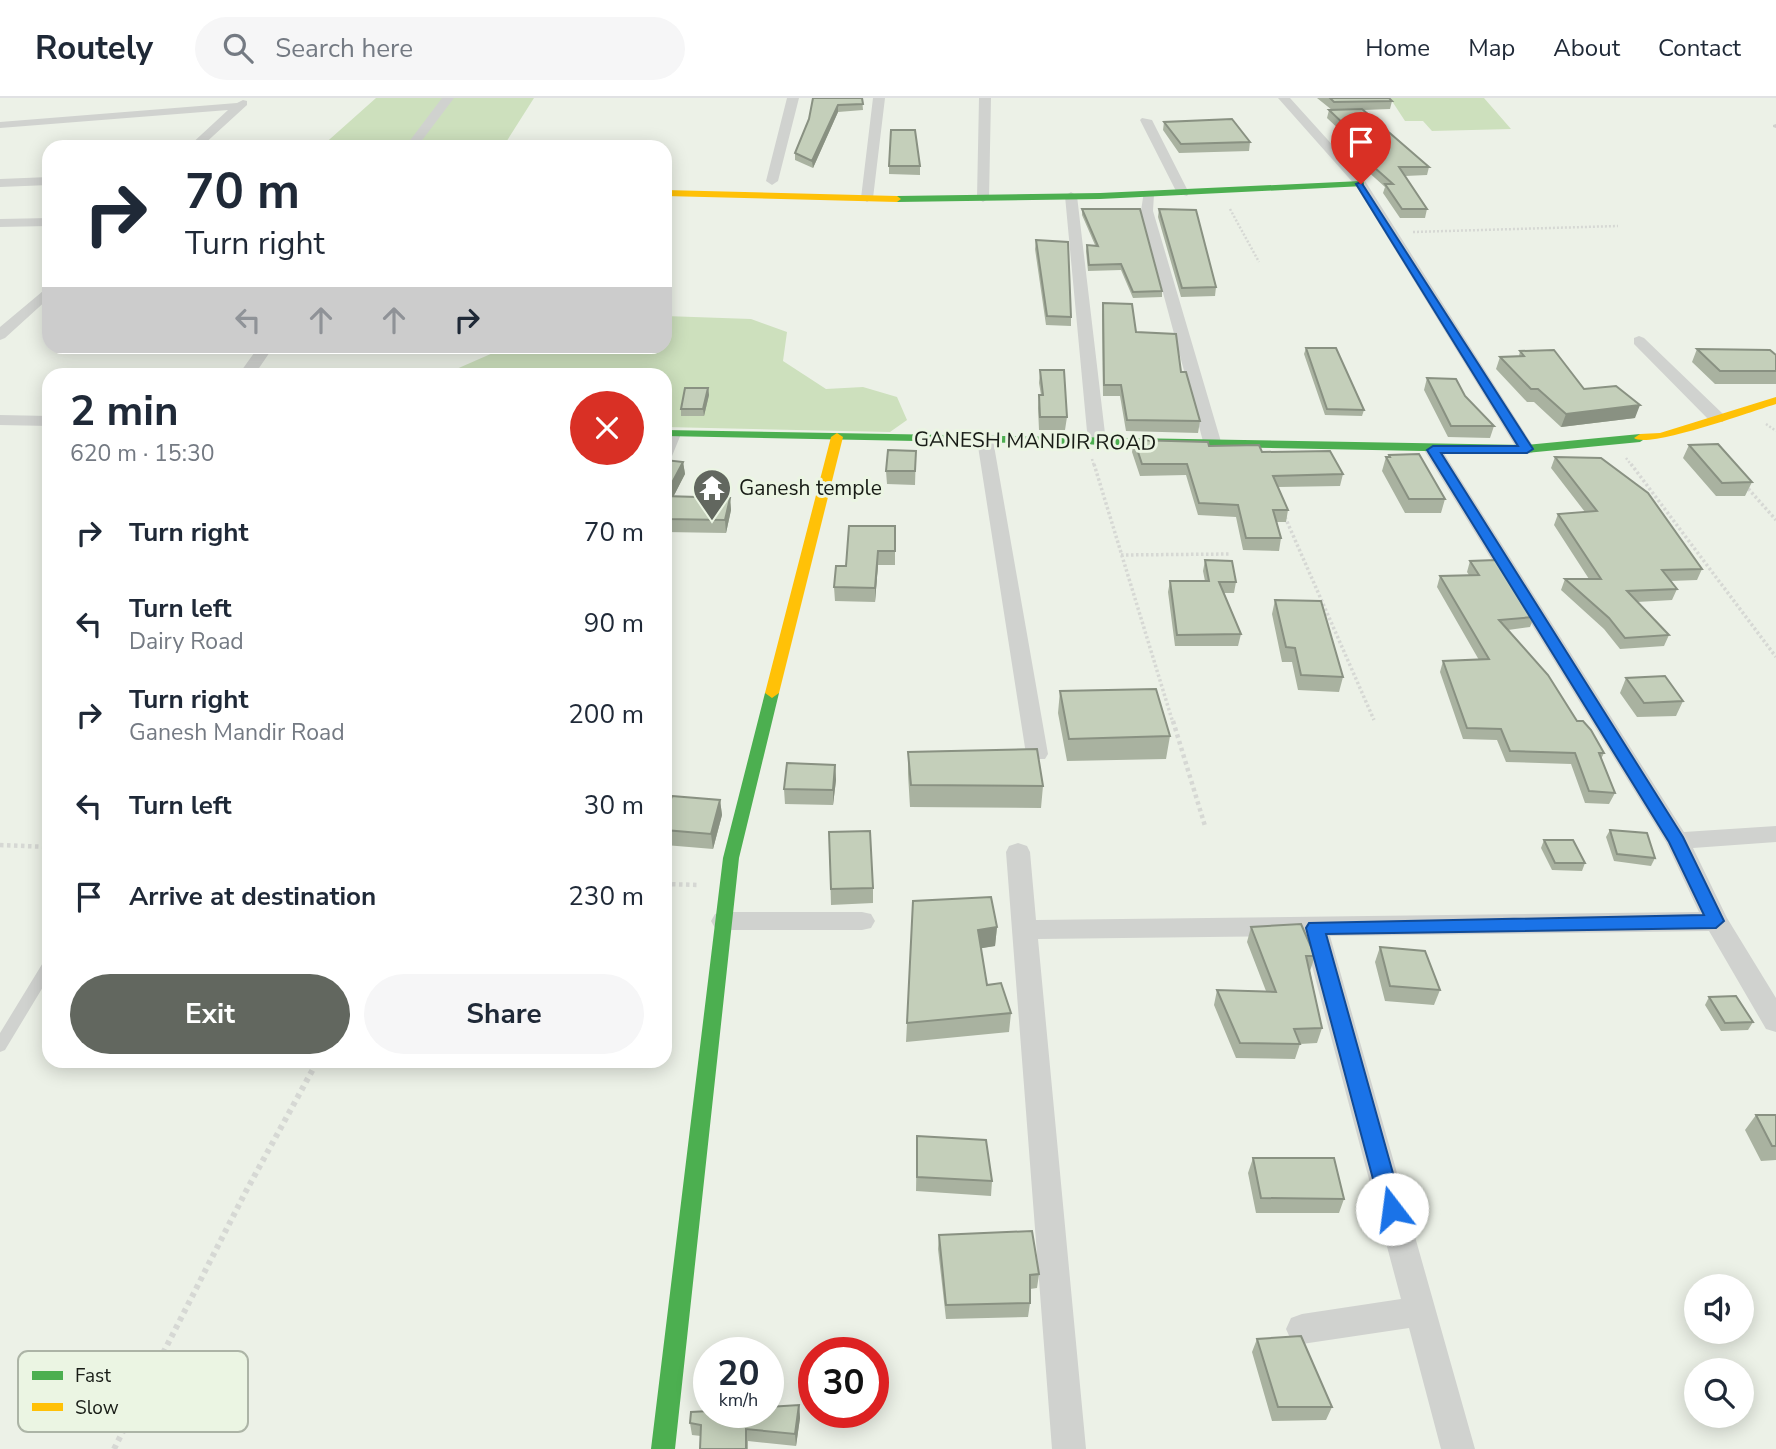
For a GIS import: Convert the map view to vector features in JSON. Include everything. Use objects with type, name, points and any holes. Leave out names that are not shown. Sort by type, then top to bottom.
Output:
[{"type":"street","points":[[416,140],[448,98]]},
{"type":"street","points":[[772,181],[793,98]]},
{"type":"street","points":[[867,198],[879,98]]},
{"type":"street","points":[[983,198],[985,98]]},
{"type":"street","points":[[1284,98],[1361,184],[1527,449]]},
{"type":"street","points":[[0,125],[243,102]]},
{"type":"street","points":[[202,140],[243,102]]},
{"type":"street","points":[[1146,121],[1183,193]]},
{"type":"street","points":[[0,183],[42,181]]},
{"type":"street","points":[[672,193],[759,198],[983,198],[1222,192],[1361,184]]},
{"type":"street","points":[[1148,194],[1147,211],[1213,445]]},
{"type":"street","points":[[1071,196],[1092,442]]},
{"type":"street","points":[[0,223],[42,222]]},
{"type":"street","points":[[0,335],[42,296]]},
{"type":"street","points":[[1639,341],[1717,418]]},
{"type":"street","name":"GANESH MANDIR ROAD","points":[[672,433],[1433,450],[1527,449],[1661,436],[1776,400]]},
{"type":"street","points":[[0,420],[42,421]]},
{"type":"street","points":[[663,1449],[731,858],[837,437]]},
{"type":"street","points":[[985,440],[1037,754]]},
{"type":"street","points":[[1433,450],[1677,841],[1716,921],[1776,1021]]},
{"type":"street","points":[[1677,841],[1776,834]]},
{"type":"street","points":[[1018,852],[1069,1449]]},
{"type":"street","points":[[724,921],[862,921]]},
{"type":"street","points":[[1025,930],[1716,921]]},
{"type":"street","points":[[1315,928],[1458,1449]]},
{"type":"street","points":[[1302,1328],[1420,1311]]},
{"type":"lane","points":[[0,1045],[42,976]]},
{"type":"path","points":[[1222,192],[1259,262]]},
{"type":"path","points":[[1391,233],[1618,226]]},
{"type":"path","points":[[1613,441],[1776,657]]},
{"type":"path","points":[[1092,442],[1121,555],[1205,826]]},
{"type":"path","points":[[1740,479],[1776,520]]},
{"type":"path","points":[[1281,508],[1374,720]]},
{"type":"path","points":[[1121,555],[1230,554]]},
{"type":"path","points":[[0,845],[42,846]]},
{"type":"path","points":[[164,1351],[245,1193],[314,1068]]},
{"type":"path","points":[[114,1449],[123,1432]]},
{"type":"green space","points":[[376,98],[534,98],[507,140],[329,140]]},
{"type":"green space","points":[[1390,98],[1484,98],[1511,129],[1432,131],[1423,121],[1405,121]]},
{"type":"green space","points":[[672,316],[751,319],[787,332],[783,361],[826,389],[863,387],[897,397],[907,420],[890,432],[672,427],[672,368],[459,368],[491,354],[672,354]]},
{"type":"building","points":[[813,98],[862,98],[863,104],[838,105],[812,161],[795,153],[809,119]]},
{"type":"building","points":[[1330,98],[1389,98],[1392,101],[1334,102]]},
{"type":"building","points":[[1362,109],[1429,167],[1399,167],[1427,209],[1402,209],[1385,184],[1393,184],[1357,152],[1372,151],[1329,110]]},
{"type":"building","points":[[1232,119],[1250,142],[1181,144],[1164,122]]},
{"type":"building","points":[[891,130],[915,130],[920,166],[889,166]]},
{"type":"building","points":[[1082,209],[1140,209],[1162,291],[1133,292],[1121,264],[1089,265],[1087,245],[1098,246]]},
{"type":"building","points":[[1159,209],[1196,210],[1216,287],[1182,288]]},
{"type":"building","points":[[1036,240],[1068,242],[1071,317],[1047,316]]},
{"type":"building","points":[[1103,303],[1132,304],[1136,332],[1176,334],[1181,372],[1186,372],[1200,421],[1127,420],[1121,385],[1104,385]]},
{"type":"building","points":[[1306,348],[1336,348],[1364,410],[1327,409]]},
{"type":"building","points":[[1697,349],[1770,350],[1776,355],[1776,371],[1720,371]]},
{"type":"building","points":[[1554,350],[1584,389],[1616,386],[1640,405],[1566,414],[1538,389],[1531,389],[1500,357],[1524,356],[1520,351]]},
{"type":"building","points":[[1040,370],[1064,370],[1067,417],[1040,417],[1039,395],[1043,395]]},
{"type":"building","points":[[1427,378],[1456,379],[1465,396],[1494,426],[1451,426]]},
{"type":"building","points":[[685,388],[708,388],[703,409],[681,409]]},
{"type":"building","points":[[1134,440],[1208,442],[1209,446],[1259,445],[1262,452],[1330,451],[1343,474],[1273,476],[1288,510],[1273,510],[1281,538],[1246,538],[1238,505],[1199,503],[1187,464],[1142,464]]},
{"type":"building","points":[[1718,444],[1752,482],[1722,483],[1689,445]]},
{"type":"building","points":[[888,450],[916,451],[915,471],[886,471]]},
{"type":"building","points":[[1419,454],[1445,499],[1409,499],[1386,457]]},
{"type":"building","points":[[1555,457],[1601,458],[1648,493],[1702,569],[1662,570],[1677,589],[1627,591],[1669,635],[1625,638],[1609,618],[1565,579],[1601,579],[1558,514],[1597,511]]},
{"type":"building","points":[[672,461],[683,462],[672,483]]},
{"type":"building","points":[[672,496],[730,498],[725,520],[672,519]]},
{"type":"building","points":[[849,526],[895,526],[895,551],[878,551],[875,588],[834,587],[836,566],[846,566]]},
{"type":"building","points":[[1205,560],[1232,561],[1236,582],[1219,582],[1241,634],[1177,635],[1170,581],[1209,581]]},
{"type":"building","points":[[1496,560],[1534,617],[1499,620],[1548,675],[1577,721],[1583,721],[1591,730],[1604,753],[1599,753],[1615,793],[1589,791],[1575,753],[1510,751],[1501,729],[1467,728],[1443,661],[1489,659],[1440,576],[1479,575],[1470,561]]},
{"type":"building","points":[[1275,600],[1321,601],[1343,677],[1301,675],[1295,648],[1286,647]]},
{"type":"building","points":[[1665,676],[1683,701],[1644,703],[1626,678]]},
{"type":"building","points":[[1156,689],[1170,736],[1069,739],[1060,691]]},
{"type":"building","points":[[1037,749],[1043,786],[911,785],[908,752]]},
{"type":"building","points":[[787,763],[835,765],[833,790],[784,789]]},
{"type":"building","points":[[672,796],[720,800],[711,834],[672,831]]},
{"type":"building","points":[[1610,830],[1647,833],[1655,858],[1617,854]]},
{"type":"building","points":[[870,831],[873,888],[831,889],[829,832]]},
{"type":"building","points":[[1544,840],[1573,840],[1585,863],[1555,863]]},
{"type":"building","points":[[991,897],[997,927],[978,930],[987,985],[1001,983],[1011,1013],[907,1023],[913,901]]},
{"type":"building","points":[[1301,924],[1315,956],[1306,956],[1322,1028],[1294,1029],[1300,1044],[1240,1043],[1217,990],[1276,992],[1251,927]]},
{"type":"building","points":[[1380,947],[1425,951],[1440,990],[1390,986]]},
{"type":"building","points":[[1736,996],[1753,1022],[1725,1023],[1709,997]]},
{"type":"building","points":[[1756,1115],[1776,1115],[1776,1146],[1772,1146]]},
{"type":"building","points":[[917,1136],[986,1140],[992,1181],[917,1177]]},
{"type":"building","points":[[1253,1158],[1334,1158],[1344,1199],[1261,1198]]},
{"type":"building","points":[[1032,1231],[1039,1274],[1030,1275],[1030,1303],[946,1305],[939,1235]]},
{"type":"building","points":[[1301,1336],[1332,1407],[1278,1407],[1257,1339]]},
{"type":"building","points":[[798,1405],[795,1434],[746,1429],[746,1449],[700,1449],[701,1428],[784,1428],[784,1406]]},
{"type":"traffic: fast","points":[[897,199],[1100,196],[1361,184]]},
{"type":"traffic: fast","points":[[672,433],[1526,449],[1640,438]]},
{"type":"traffic: fast","points":[[663,1449],[731,858],[772,693]]},
{"type":"traffic: slow","points":[[672,193],[897,199]]},
{"type":"traffic: slow","points":[[1640,438],[1661,436],[1776,400]]},
{"type":"traffic: slow","points":[[772,693],[837,437]]},
{"type":"place","name":"Ganesh temple","points":[[712,522]]},
{"type":"route","points":[[1361,184],[1527,449],[1433,450],[1677,841],[1716,921],[1315,928],[1392,1209]]}]
